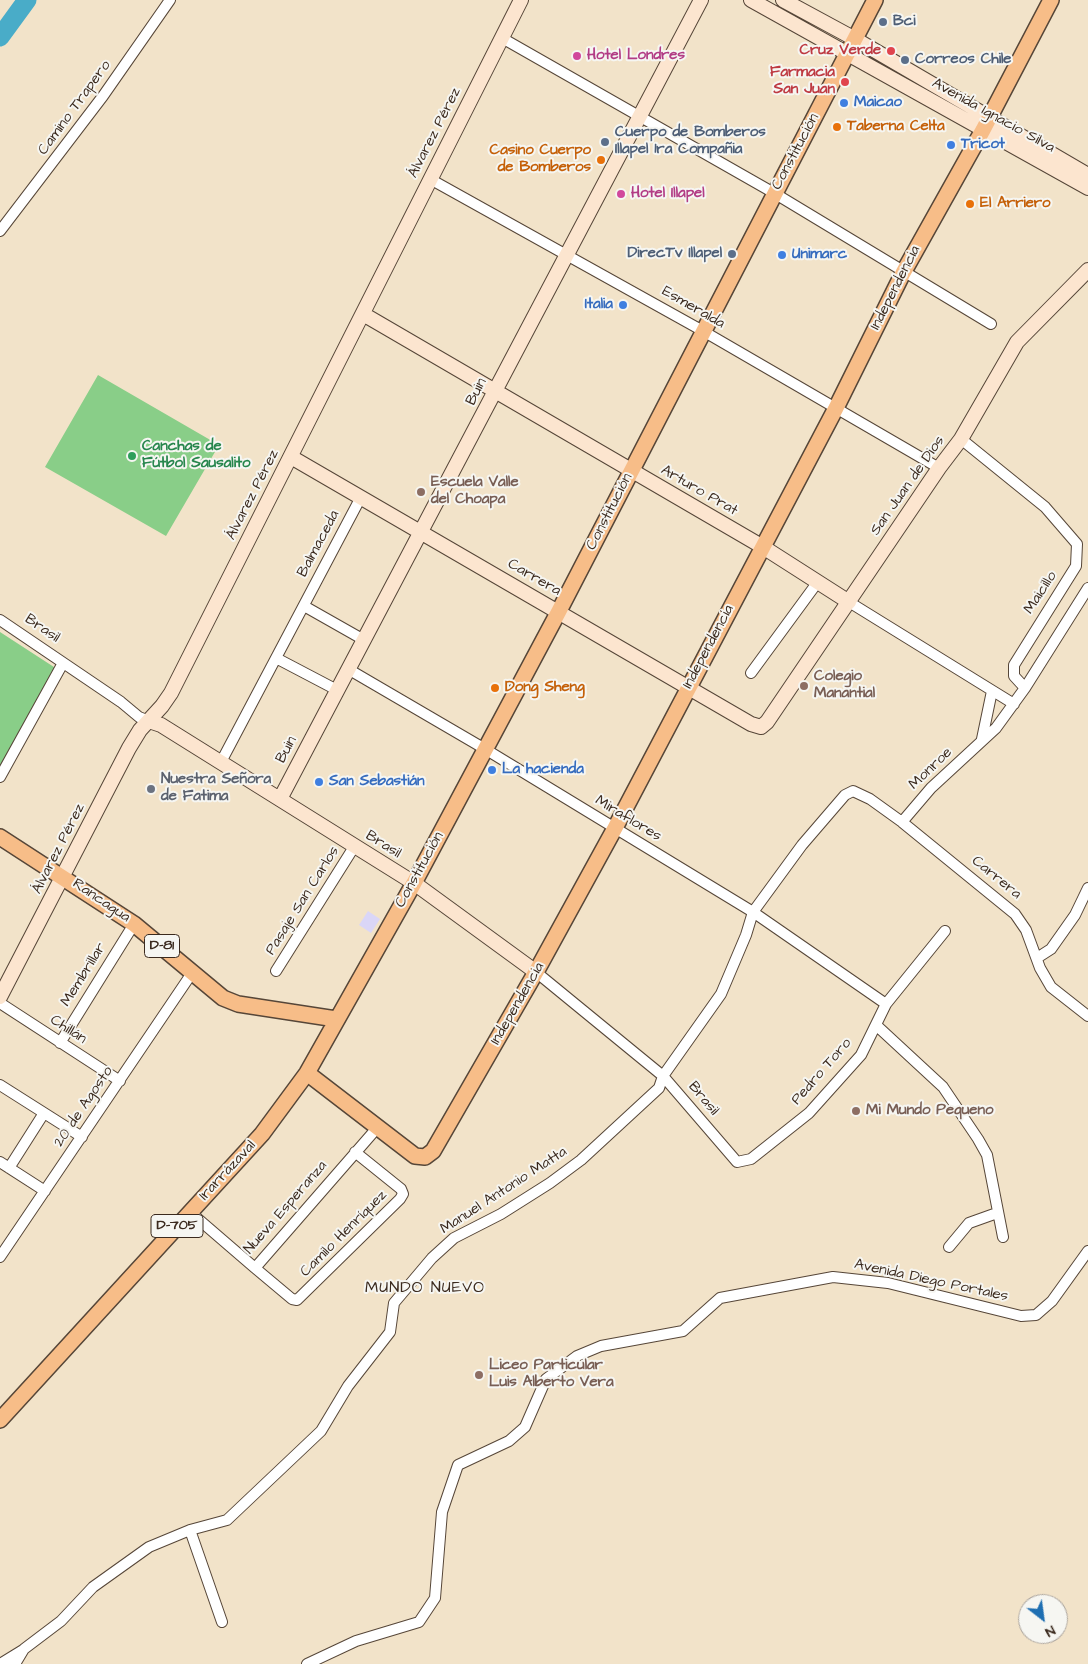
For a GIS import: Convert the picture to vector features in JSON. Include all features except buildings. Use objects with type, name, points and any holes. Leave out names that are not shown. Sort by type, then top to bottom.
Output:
[{"type":"main road","name":"Constitución","points":[[336,1019],[414,884],[875,0]]},
{"type":"main road","name":"Independencia","points":[[306,1072],[416,1156],[425,1157],[430,1154],[536,972],[615,828],[688,686],[836,408],[903,272],[986,124],[1051,0]]},
{"type":"main road","name":"Rancagua","points":[[0,837],[64,876],[134,924],[216,993],[238,1004],[336,1019]]},
{"type":"main road","name":"Irarrázaval","points":[[0,1420],[262,1134],[306,1072],[336,1019]]},
{"type":"street","name":"Camino Trapero","points":[[0,231],[103,96],[170,0]]},
{"type":"street","name":"Álvarez Pérez","points":[[0,997],[129,748],[171,693],[521,0]]},
{"type":"street","name":"Buin","points":[[280,799],[701,0]]},
{"type":"street","name":"Avenida Ignacio Silva","points":[[751,0],[851,46]]},
{"type":"street","name":"Avenida Ignacio Silva","points":[[783,0],[851,46],[986,124],[1088,188]]},
{"type":"street","points":[[502,38],[774,193],[991,324]]},
{"type":"street","name":"Avenida Ignacio Silva","points":[[986,124],[1088,175]]},
{"type":"street","name":"Esmeralda","points":[[430,179],[703,331],[938,468]]},
{"type":"street","name":"San Juan de Dios","points":[[762,727],[850,602],[938,468],[960,439],[1018,342],[1088,270]]},
{"type":"street","name":"Arturo Prat","points":[[363,314],[763,547],[817,583],[1014,704]]},
{"type":"street","name":"Maicillo","points":[[960,439],[1046,506],[1077,544],[1076,566],[1014,665],[1014,676],[1025,688]]},
{"type":"street","name":"Carrera","points":[[291,457],[751,724],[762,727]]},
{"type":"street","name":"Balmaceda","points":[[221,762],[361,497]]},
{"type":"street","points":[[752,673],[817,583]]},
{"type":"street","points":[[1025,688],[1088,588]]},
{"type":"street","points":[[304,606],[364,640]]},
{"type":"street","name":"Brasil","points":[[0,620],[121,702],[139,717],[161,724],[414,884],[536,972],[663,1076],[737,1162]]},
{"type":"street","points":[[276,658],[337,690]]},
{"type":"street","points":[[0,777],[63,663]]},
{"type":"street","name":"Miraflores","points":[[348,669],[485,749],[753,912],[886,1004]]},
{"type":"street","name":"Monroe","points":[[902,822],[931,788],[996,728],[1025,688]]},
{"type":"street","points":[[982,739],[992,691]]},
{"type":"street","name":"Carrera","points":[[853,791],[862,793],[902,822],[1015,914],[1026,930],[1040,968],[1052,987],[1088,1016]]},
{"type":"street","name":"Manuel Antonio Matta","points":[[15,1664],[24,1649],[62,1621],[93,1587],[149,1547],[190,1530],[227,1520],[321,1431],[348,1386],[390,1332],[394,1303],[432,1258],[454,1238],[520,1203],[581,1160],[658,1088],[663,1076],[721,994],[753,912],[802,845],[839,800],[853,791]]},
{"type":"street","name":"Pasaje San Carlos","points":[[276,971],[354,847]]},
{"type":"street","points":[[1037,958],[1051,949],[1076,915],[1088,890]]},
{"type":"street","name":"Membrillar","points":[[60,1043],[134,924]]},
{"type":"street","name":"Pedro Toro","points":[[737,1162],[751,1159],[809,1113],[861,1055],[886,1004],[945,931]]},
{"type":"street","name":"20 de Agosto","points":[[0,1257],[192,973]]},
{"type":"street","name":"Chillán","points":[[0,1003],[120,1081]]},
{"type":"street","points":[[876,1025],[942,1087],[978,1139],[987,1155],[1003,1237]]},
{"type":"street","points":[[0,1085],[82,1137]]},
{"type":"street","points":[[10,1168],[44,1113]]},
{"type":"street","name":"Nueva Esperanza","points":[[190,1212],[255,1268],[377,1128]]},
{"type":"street","name":"Camilo Henríquez","points":[[255,1268],[292,1299],[297,1300],[400,1199],[403,1194],[401,1189],[355,1152]]},
{"type":"street","points":[[0,1162],[45,1191]]},
{"type":"street","points":[[949,1247],[969,1223],[997,1213]]},
{"type":"street","name":"Avenida Diego Portales","points":[[307,1664],[356,1641],[419,1622],[435,1598],[442,1512],[458,1465],[510,1441],[525,1428],[546,1378],[577,1356],[601,1346],[683,1331],[720,1298],[833,1277],[888,1284],[1021,1316],[1036,1315],[1052,1302],[1088,1251]]},
{"type":"street","points":[[190,1530],[222,1622]]},
{"type":"street","points":[[0,1664],[24,1649]]},
{"type":"shaded area","points":[[368,911],[380,919],[371,933],[359,925]]},
{"type":"green space","name":"Canchas de Fútbol Sausalito","points":[[98,375],[219,445],[166,536],[45,467]]},
{"type":"green space","points":[[0,632],[57,669],[0,766]]},
{"type":"waterway","points":[[0,37],[27,0]]},
{"type":"place","name":"Bci","points":[[883,22]]},
{"type":"place","name":"Cruz Verde","points":[[891,51]]},
{"type":"place","name":"Hotel Londres","points":[[577,56]]},
{"type":"place","name":"Correos Chile","points":[[905,60]]},
{"type":"place","name":"Farmacia San Juan","points":[[845,82]]},
{"type":"place","name":"Maicao","points":[[844,103]]},
{"type":"place","name":"Taberna Celta","points":[[837,127]]},
{"type":"place","name":"Cuerpo de Bomberos Illapel 1ra Compañia","points":[[605,142]]},
{"type":"place","name":"Tricot","points":[[951,145]]},
{"type":"place","name":"Casino Cuerpo de Bomberos","points":[[601,160]]},
{"type":"place","name":"Hotel Illapel","points":[[621,194]]},
{"type":"place","name":"El Arriero","points":[[970,204]]},
{"type":"place","name":"DirecTv Illapel","points":[[732,254]]},
{"type":"place","name":"Unimarc","points":[[782,255]]},
{"type":"place","name":"Italia","points":[[623,305]]},
{"type":"place","name":"Canchas de Fútbol Sausalito","points":[[132,456]]},
{"type":"place","name":"Escuela Valle del Choapa","points":[[421,492]]},
{"type":"place","name":"Colegio Manantial","points":[[804,686]]},
{"type":"place","name":"Dong Sheng","points":[[495,688]]},
{"type":"place","name":"La hacienda","points":[[492,770]]},
{"type":"place","name":"San Sebastián","points":[[319,782]]},
{"type":"place","name":"Nuestra Señora de Fatima","points":[[151,789]]},
{"type":"place","name":"Mi Mundo Pequeno","points":[[856,1111]]},
{"type":"place","name":"Liceo Particular Luis Alberto Vera","points":[[479,1375]]},
{"type":"district","name":"MUNDO NUEVO","points":[[425,1289]]}]
